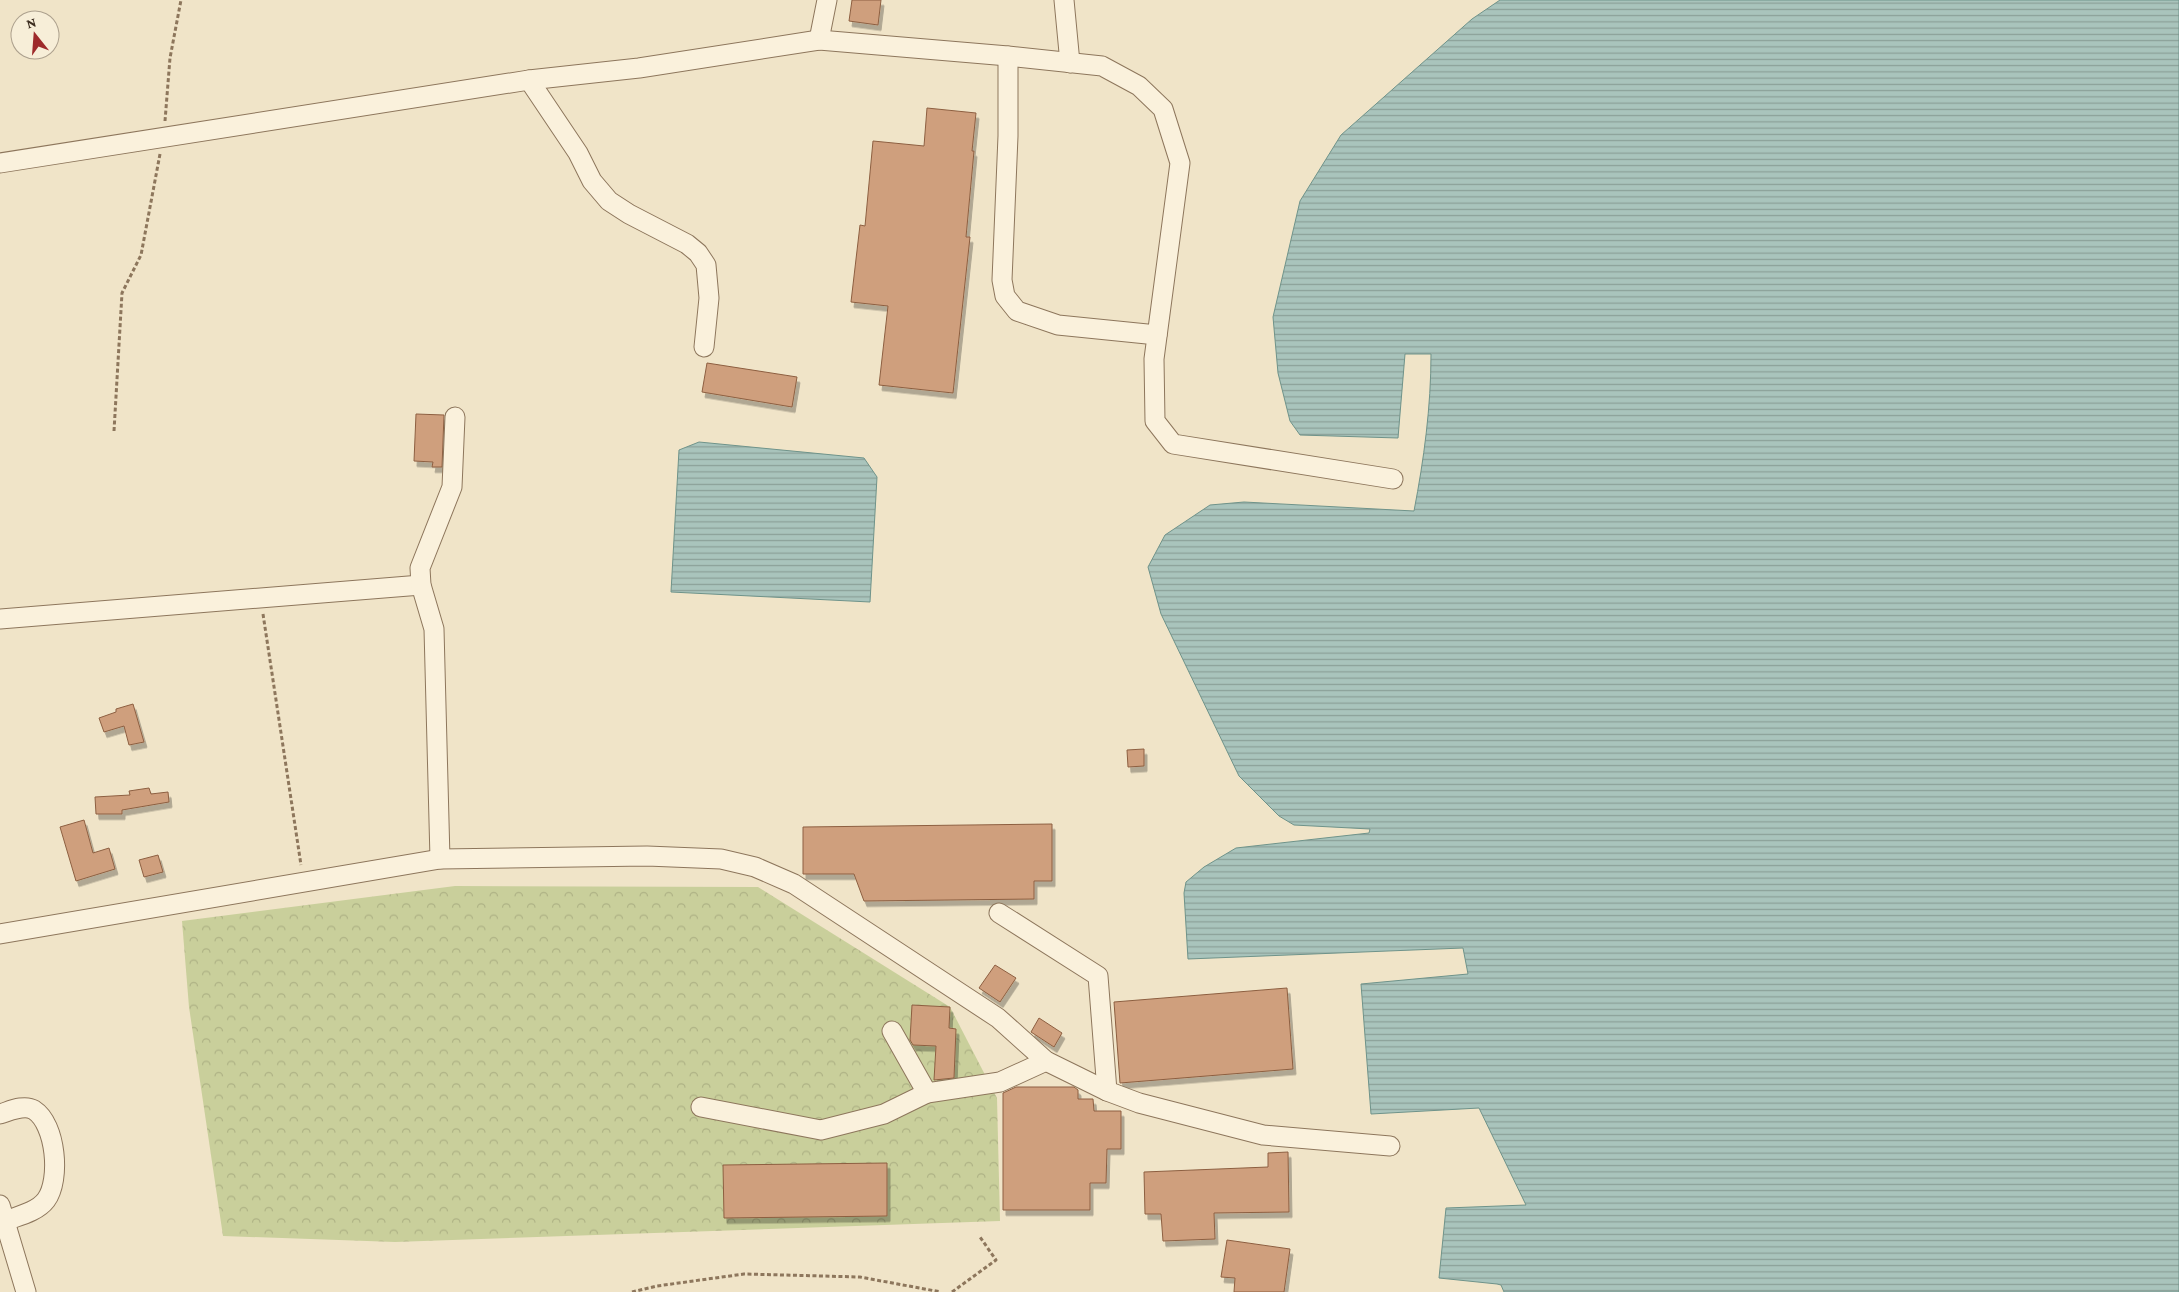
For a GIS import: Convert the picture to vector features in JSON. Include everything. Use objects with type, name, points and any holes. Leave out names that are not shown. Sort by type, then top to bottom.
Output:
[{"type":"street","points":[[819,40],[827,0]]},
{"type":"street","points":[[1064,0],[1070,63]]},
{"type":"street","points":[[0,163],[529,80],[640,68],[819,40],[1102,66],[1138,86],[1163,109],[1180,163],[1154,359],[1155,421],[1173,444],[1392,479]]},
{"type":"street","points":[[1008,56],[1008,136],[1002,280],[1005,296],[1017,311],[1058,325],[1157,336]]},
{"type":"street","points":[[529,80],[578,154],[592,181],[609,201],[629,214],[687,244],[698,253],[706,266],[709,298],[704,347]]},
{"type":"street","points":[[440,859],[434,629],[421,585],[420,568],[452,487],[455,417]]},
{"type":"street","points":[[0,619],[421,585]]},
{"type":"street","points":[[0,934],[440,859],[648,856],[721,859],[755,866],[794,884],[998,1018],[1046,1061],[1107,1091],[1138,1103],[1263,1136],[1390,1146]]},
{"type":"street","points":[[999,913],[1098,976],[1107,1091]]},
{"type":"street","points":[[892,1031],[927,1093]]},
{"type":"street","points":[[701,1108],[821,1130],[884,1114],[927,1093],[1000,1082],[1046,1061]]},
{"type":"street","points":[[0,1114],[23,1108],[34,1110],[42,1120],[55,1152],[56,1172],[54,1186],[45,1201],[31,1211],[2,1213],[26,1292]]},
{"type":"path","points":[[114,431],[122,293],[141,255],[163,138],[170,58],[180,0]]},
{"type":"path","points":[[261,598],[304,882]]},
{"type":"path","points":[[952,1292],[996,1260],[980,1237]]},
{"type":"path","points":[[632,1292],[657,1286],[744,1274],[860,1277],[942,1292]]},
{"type":"green space","points":[[455,886],[758,887],[950,1007],[997,1098],[1000,1221],[395,1242],[223,1236],[189,1007],[182,921]]},
{"type":"water","points":[[1500,0],[2179,0],[2179,1292],[1504,1292],[1501,1285],[1497,1284],[1439,1278],[1446,1208],[1526,1205],[1479,1108],[1371,1114],[1361,984],[1468,974],[1463,948],[1188,959],[1184,893],[1186,882],[1204,867],[1236,848],[1369,833],[1370,829],[1294,825],[1279,816],[1239,776],[1161,614],[1148,567],[1165,535],[1210,505],[1244,502],[1414,511],[1426,433],[1430,394],[1431,354],[1405,354],[1398,438],[1300,435],[1290,421],[1278,373],[1273,317],[1300,201],[1341,135],[1472,19]]},
{"type":"water","points":[[699,442],[864,458],[877,477],[870,602],[671,592],[679,450]]},
{"type":"building","points":[[852,0],[881,0],[878,25],[849,21]]},
{"type":"building","points":[[927,108],[976,113],[966,237],[970,237],[953,393],[879,385],[888,306],[851,302],[860,225],[865,226],[873,141],[924,146]]},
{"type":"building","points":[[707,363],[797,377],[792,407],[702,392]]},
{"type":"building","points":[[416,414],[444,415],[442,467],[432,467],[433,462],[414,461]]},
{"type":"building","points":[[133,704],[144,742],[129,745],[124,726],[104,732],[99,718],[116,712],[116,709]]},
{"type":"building","points":[[1144,749],[1144,766],[1128,767],[1127,750]]},
{"type":"building","points":[[149,788],[151,794],[168,792],[169,802],[122,810],[122,814],[96,814],[95,797],[130,795],[129,791]]},
{"type":"building","points":[[84,820],[93,853],[109,848],[115,869],[76,881],[60,827]]},
{"type":"building","points":[[1052,824],[1052,881],[1034,881],[1034,899],[864,901],[854,874],[803,874],[803,827]]},
{"type":"building","points":[[158,855],[163,872],[144,877],[139,860]]},
{"type":"building","points":[[995,965],[1016,978],[1000,1002],[979,988]]},
{"type":"building","points":[[1287,988],[1293,1069],[1120,1083],[1114,1002]]},
{"type":"building","points":[[912,1005],[950,1007],[949,1028],[956,1029],[954,1078],[934,1080],[936,1046],[913,1045],[910,1040]]},
{"type":"building","points":[[1039,1018],[1062,1033],[1054,1047],[1031,1032]]},
{"type":"building","points":[[1016,1087],[1074,1087],[1078,1090],[1078,1099],[1093,1099],[1094,1111],[1121,1111],[1121,1149],[1107,1149],[1106,1183],[1090,1183],[1090,1210],[1003,1210],[1003,1093]]},
{"type":"building","points":[[1288,1152],[1289,1212],[1214,1213],[1215,1239],[1163,1241],[1161,1214],[1145,1214],[1144,1172],[1268,1167],[1268,1153]]},
{"type":"building","points":[[887,1163],[887,1216],[724,1218],[723,1165]]},
{"type":"building","points":[[1227,1240],[1290,1249],[1284,1292],[1234,1292],[1235,1278],[1221,1277]]}]
